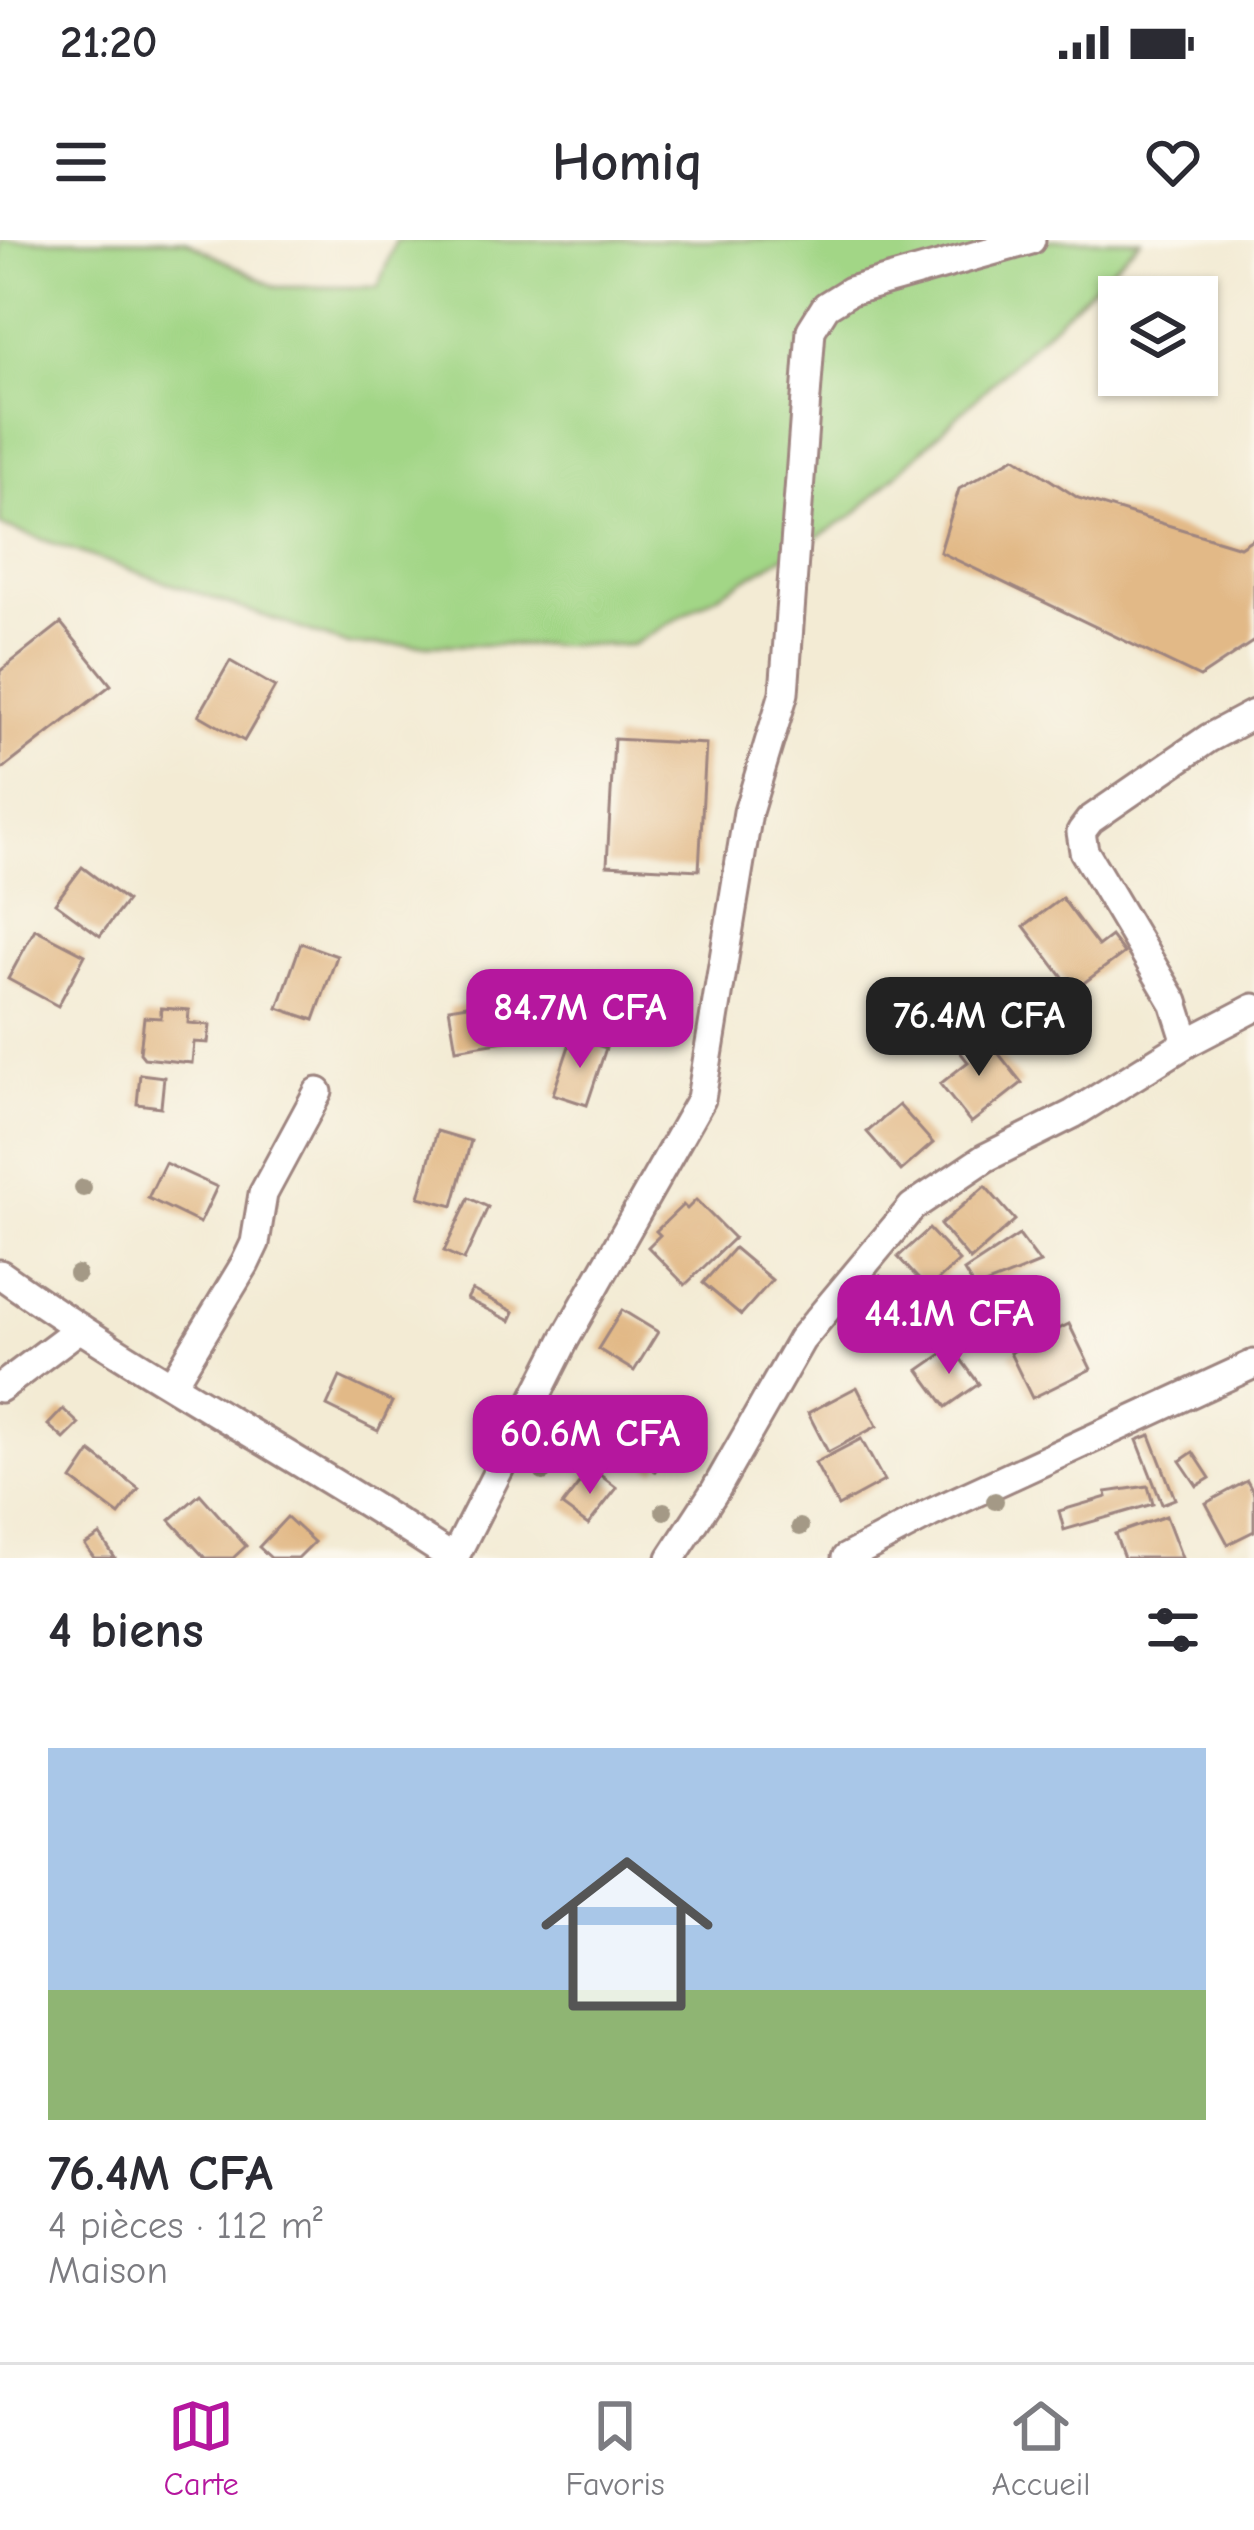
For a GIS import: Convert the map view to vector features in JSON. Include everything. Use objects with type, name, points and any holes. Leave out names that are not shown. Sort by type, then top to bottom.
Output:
[{"type":"street","points":[[0,1274],[453,1558],[565,1339],[700,1099],[748,812],[784,693],[812,330],[826,307],[850,291],[1031,240]]},
{"type":"street","points":[[1187,1043],[1174,1002],[1084,851],[1081,832],[1090,820],[1208,738],[1254,714]]},
{"type":"street","points":[[670,1558],[716,1489],[800,1340],[912,1208],[985,1158],[1073,1114],[1187,1043],[1254,1008]]},
{"type":"street","points":[[173,1383],[255,1244],[263,1195],[318,1092]]},
{"type":"street","points":[[0,1388],[80,1328]]},
{"type":"street","points":[[846,1558],[931,1513],[1254,1364]]},
{"type":"green space","points":[[0,240],[184,240],[276,287],[378,287],[396,240],[1141,240],[1098,276],[1098,281],[853,516],[632,645],[348,645],[0,525]]},
{"type":"building","points":[[1015,457],[1078,498],[1240,547],[1254,538],[1254,641],[1200,677],[940,552],[959,489]]},
{"type":"building","points":[[61,623],[111,685],[0,771],[0,671]]},
{"type":"building","points":[[230,661],[275,687],[244,741],[199,715]]},
{"type":"building","points":[[614,739],[706,744],[699,870],[607,865]]},
{"type":"building","points":[[82,867],[127,901],[100,936],[55,903]]},
{"type":"building","points":[[1062,898],[1098,946],[1111,936],[1124,953],[1073,991],[1024,926]]},
{"type":"building","points":[[35,929],[85,955],[58,1006],[8,979]]},
{"type":"building","points":[[301,943],[337,956],[314,1020],[278,1008]]},
{"type":"building","points":[[528,995],[535,1036],[456,1049],[449,1008]]},
{"type":"building","points":[[161,1008],[189,1010],[188,1023],[210,1025],[208,1043],[194,1042],[192,1063],[144,1058],[140,1053],[144,1017],[161,1018]]},
{"type":"building","points":[[911,1008],[944,1028],[932,1047],[899,1027]]},
{"type":"building","points":[[969,1031],[984,1050],[991,1044],[1022,1083],[971,1123],[940,1084],[968,1062],[953,1043]]},
{"type":"building","points":[[572,1037],[606,1048],[587,1105],[553,1094]]},
{"type":"building","points":[[140,1074],[164,1077],[161,1107],[137,1104]]},
{"type":"building","points":[[899,1105],[933,1143],[901,1171],[867,1132]]},
{"type":"building","points":[[437,1131],[471,1141],[453,1206],[419,1197]]},
{"type":"building","points":[[165,1163],[217,1187],[200,1223],[148,1198]]},
{"type":"building","points":[[985,1186],[1015,1220],[970,1260],[940,1225]]},
{"type":"building","points":[[469,1198],[488,1207],[464,1260],[444,1251]]},
{"type":"building","points":[[696,1200],[734,1238],[685,1285],[648,1247],[660,1235],[656,1231],[683,1205],[687,1209]]},
{"type":"building","points":[[929,1229],[959,1261],[928,1289],[898,1257]]},
{"type":"building","points":[[1019,1235],[1040,1263],[975,1289],[964,1271]]},
{"type":"building","points":[[734,1248],[772,1280],[741,1315],[703,1283]]},
{"type":"building","points":[[880,1276],[905,1310],[864,1340],[838,1305]]},
{"type":"building","points":[[472,1290],[514,1312],[510,1321],[467,1299]]},
{"type":"building","points":[[622,1310],[658,1332],[634,1371],[598,1349]]},
{"type":"building","points":[[1069,1324],[1091,1369],[1032,1398],[1010,1353]]},
{"type":"building","points":[[952,1347],[979,1384],[946,1407],[919,1370]]},
{"type":"building","points":[[340,1377],[392,1402],[378,1431],[327,1406]]},
{"type":"building","points":[[857,1387],[877,1426],[828,1452],[808,1413]]},
{"type":"building","points":[[640,1404],[682,1433],[655,1471],[614,1441]]},
{"type":"building","points":[[63,1409],[79,1424],[64,1439],[48,1425]]},
{"type":"building","points":[[1150,1435],[1175,1499],[1162,1504],[1137,1440]]},
{"type":"building","points":[[861,1439],[884,1481],[838,1506],[815,1463]]},
{"type":"building","points":[[91,1452],[139,1489],[119,1515],[72,1480]]},
{"type":"building","points":[[1193,1452],[1210,1478],[1197,1486],[1180,1461]]},
{"type":"building","points":[[591,1468],[617,1488],[588,1525],[562,1506]]},
{"type":"building","points":[[1247,1481],[1254,1494],[1254,1531],[1228,1544],[1206,1503]]},
{"type":"building","points":[[1148,1486],[1153,1504],[1064,1530],[1059,1511],[1107,1497],[1106,1492]]},
{"type":"building","points":[[200,1494],[246,1546],[233,1558],[205,1558],[170,1520]]},
{"type":"building","points":[[1166,1516],[1182,1558],[1124,1558],[1115,1534]]},
{"type":"building","points":[[287,1517],[314,1542],[298,1558],[271,1558],[259,1547]]},
{"type":"building","points":[[100,1535],[115,1558],[94,1558],[85,1545]]}]
